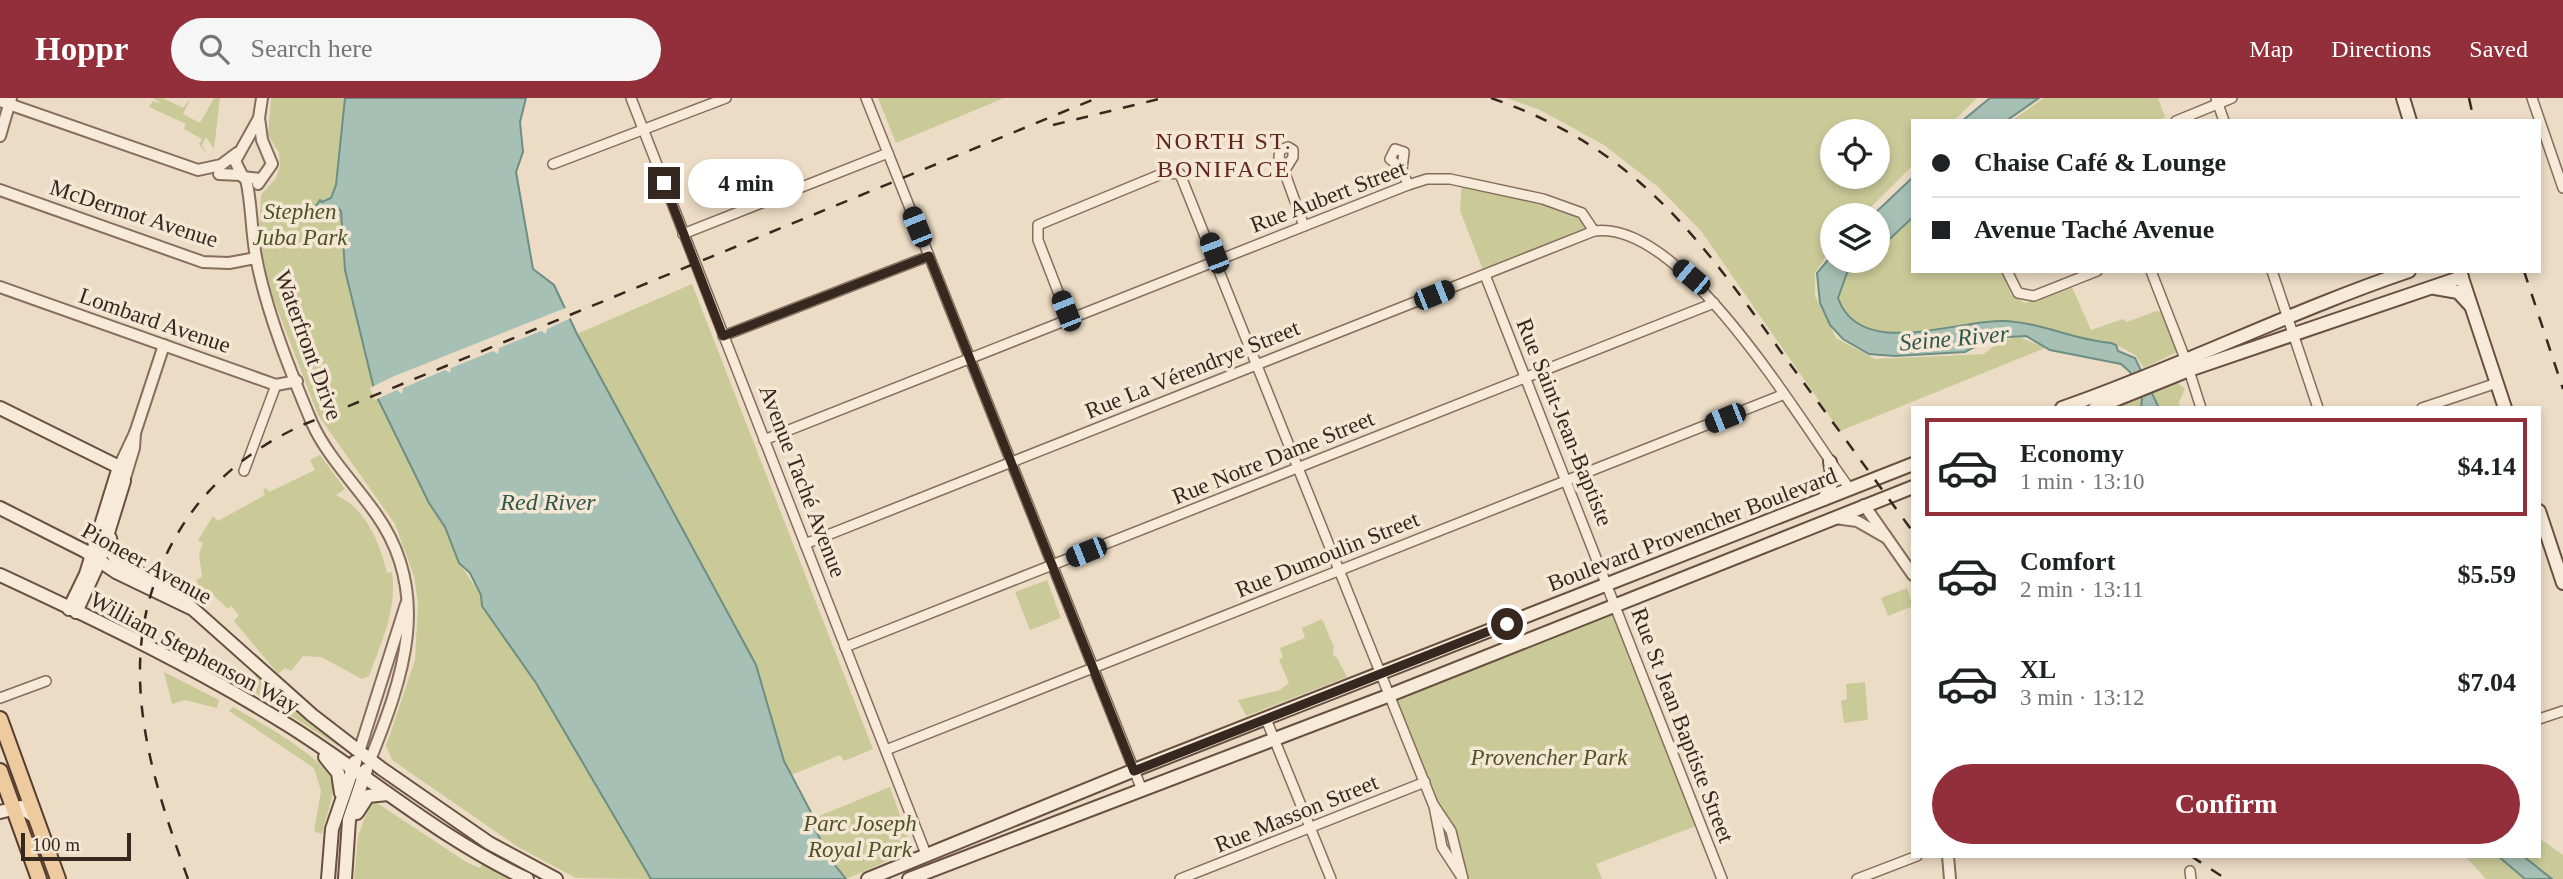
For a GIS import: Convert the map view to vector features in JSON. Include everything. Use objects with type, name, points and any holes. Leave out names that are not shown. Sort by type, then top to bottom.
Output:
[{"type":"main road","points":[[2403,98],[2409,119]]},
{"type":"main road","points":[[2188,365],[2287,316],[2404,273]]},
{"type":"main road","points":[[2072,406],[2114,394],[2188,365],[2428,288],[2461,274],[2504,406]]},
{"type":"main road","points":[[2428,288],[2458,292],[2474,312]]},
{"type":"main road","points":[[2098,406],[2114,394]]},
{"type":"main road","points":[[0,408],[119,467],[124,481],[110,526],[72,610]]},
{"type":"main road","points":[[1824,499],[1833,480],[1830,462]]},
{"type":"main road","name":"Boulevard Provencher Boulevard","points":[[868,879],[1134,771],[1911,465]]},
{"type":"main road","points":[[95,560],[119,467]]},
{"type":"main road","name":"Boulevard Provencher Boulevard","points":[[909,879],[934,875],[1142,790],[1390,695],[1911,488]]},
{"type":"main road","points":[[1850,489],[1864,505]]},
{"type":"main road","name":"Pioneer Avenue","points":[[0,508],[193,609],[285,693],[370,760],[489,843],[556,879]]},
{"type":"main road","points":[[2541,517],[2563,583]]},
{"type":"main road","points":[[110,526],[111,553],[118,562],[178,594],[193,609]]},
{"type":"main road","name":"William Stephenson Way","points":[[0,575],[171,660],[291,727],[461,844],[527,879]]},
{"type":"main road","points":[[0,719],[58,879]]},
{"type":"main road","points":[[291,727],[335,767],[340,781],[341,800]]},
{"type":"main road","points":[[328,879],[332,829],[359,751]]},
{"type":"main road","name":"Waterfront Drive","points":[[349,833],[351,811],[370,760]]},
{"type":"main road","points":[[0,771],[6,810],[39,879]]},
{"type":"main road","points":[[345,879],[349,833],[364,799],[374,794],[388,794]]},
{"type":"main road","points":[[6,810],[25,808],[36,817]]},
{"type":"street","name":"Waterfront Drive","points":[[262,98],[259,118],[239,151],[235,164],[244,177],[252,204],[256,258],[297,381],[320,437],[384,527],[400,566],[410,616],[406,655],[370,760]]},
{"type":"street","name":"Avenue Taché Avenue","points":[[631,98],[934,875]]},
{"type":"street","points":[[553,164],[726,98]]},
{"type":"street","points":[[866,98],[1142,790]]},
{"type":"street","points":[[2180,119],[2217,101],[2232,98]]},
{"type":"street","points":[[2532,98],[2539,119]]},
{"type":"street","points":[[0,136],[7,101],[198,170],[221,165],[253,144],[267,149]]},
{"type":"street","points":[[2217,101],[2223,119]]},
{"type":"street","name":"Waterfront Drive","points":[[252,204],[261,178],[271,166],[259,118]]},
{"type":"street","points":[[2541,124],[2563,188]]},
{"type":"street","points":[[683,234],[888,153]]},
{"type":"street","points":[[1402,169],[1408,185]]},
{"type":"street","points":[[1285,170],[1304,226]]},
{"type":"street","points":[[1069,320],[1036,236],[1036,229],[1044,221],[1164,173],[1177,172],[1184,179],[1425,782],[1433,804],[1442,847],[1463,878]]},
{"type":"street","points":[[219,174],[261,178]]},
{"type":"street","name":"Rue Aubert Street","points":[[764,440],[1408,185],[1438,178],[1558,203],[1582,213],[1594,231]]},
{"type":"street","name":"McDermot Avenue","points":[[0,190],[203,262],[229,263],[256,258]]},
{"type":"street","points":[[1594,231],[1625,234],[1659,253],[1691,277],[1714,303],[1850,489]]},
{"type":"street","name":"Rue La Vérendrye Street","points":[[805,544],[1594,231]]},
{"type":"street","points":[[723,336],[929,256]]},
{"type":"street","points":[[2008,273],[2015,290],[2022,296],[2034,296],[2092,273]]},
{"type":"street","points":[[2152,273],[2188,365],[2200,406]]},
{"type":"street","points":[[2273,273],[2317,406]]},
{"type":"street","name":"Rue Saint-Jean-Baptiste","points":[[1485,275],[1608,584]]},
{"type":"street","name":"Lombard Avenue","points":[[0,287],[275,385]]},
{"type":"street","name":"Rue Notre Dame Street","points":[[845,648],[1714,303]]},
{"type":"street","points":[[124,481],[134,448],[135,433],[164,345]]},
{"type":"street","points":[[244,471],[275,385],[297,381]]},
{"type":"street","points":[[2428,406],[2497,383]]},
{"type":"street","name":"Rue Dumoulin Street","points":[[886,750],[1782,395]]},
{"type":"street","points":[[119,467],[127,444],[135,433]]},
{"type":"street","points":[[1864,505],[1911,572]]},
{"type":"street","points":[[1831,518],[1857,521],[1890,540]]},
{"type":"street","name":"Rue St Jean Baptiste Street","points":[[1608,584],[1722,879]]},
{"type":"street","name":"Waterfront Drive","points":[[359,751],[406,604]]},
{"type":"street","points":[[0,698],[46,681]]},
{"type":"street","points":[[2541,718],[2563,711]]},
{"type":"street","points":[[1266,719],[1331,879]]},
{"type":"street","name":"Rue Masson Street","points":[[1181,879],[1425,782]]},
{"type":"street","points":[[1433,804],[1451,831],[1463,878]]},
{"type":"street","points":[[1857,879],[1912,858]]},
{"type":"street","points":[[1948,858],[1950,879]]},
{"type":"green space","points":[[154,98],[163,98],[183,108],[191,98],[183,114],[200,123],[214,98],[220,98],[214,149],[206,137],[202,145],[207,154],[199,144],[202,139],[184,129],[186,124],[149,107],[153,101],[161,104]]},
{"type":"green space","name":"Stephen Juba Park","points":[[271,98],[345,98],[340,135],[344,227],[340,232],[345,270],[376,393],[429,503],[445,527],[459,563],[481,595],[482,606],[536,683],[651,879],[576,878],[518,847],[392,760],[386,746],[415,660],[418,604],[414,576],[395,524],[318,415],[267,282],[259,231],[261,195],[276,178],[280,166],[279,153],[268,135]]},
{"type":"green space","points":[[878,98],[1004,98],[896,143]]},
{"type":"green space","points":[[1507,98],[1977,98],[1956,119],[1911,119],[1911,167],[1890,188],[1890,119],[1820,119],[1820,189],[1889,189],[1875,203],[1820,203],[1820,265],[1815,273],[1815,296],[1836,338],[1875,359],[1984,354],[2001,340],[2020,337],[2045,348],[1840,431],[1701,231],[1658,187],[1604,145],[1540,110]]},
{"type":"green space","points":[[2044,98],[2158,98],[2165,117],[2160,119],[2014,119]]},
{"type":"green space","points":[[1462,181],[1577,210],[1594,231],[1485,275],[1460,211]]},
{"type":"green space","points":[[1911,212],[1911,273],[2003,273],[2011,295],[2025,303],[2072,287],[2091,330],[2123,319],[2127,322],[2157,311],[2162,312],[2177,352],[2144,368],[2135,355],[2121,347],[2004,325],[1895,337],[1858,328],[1838,310],[1837,283],[1847,273],[1890,273],[1890,232]]},
{"type":"green space","points":[[692,284],[873,749],[844,761],[840,755],[791,775],[784,761],[756,665],[577,334]]},
{"type":"green space","points":[[2178,383],[2185,389],[2180,406],[2118,406]]},
{"type":"green space","points":[[320,455],[345,489],[336,495],[356,508],[363,517],[376,539],[387,573],[392,572],[392,599],[387,625],[369,676],[362,679],[321,657],[303,656],[291,671],[285,668],[278,674],[234,621],[239,615],[231,606],[228,609],[207,589],[201,591],[196,580],[202,577],[199,554],[203,543],[198,540],[213,516],[218,521],[265,495],[263,490],[266,488],[269,492],[315,470],[310,460]]},
{"type":"green space","points":[[1047,580],[1061,618],[1030,630],[1015,592]]},
{"type":"green space","points":[[1907,588],[1911,607],[1888,616],[1881,598]]},
{"type":"green space","name":"Provencher Park","points":[[1615,604],[1701,824],[1596,864],[1602,879],[1463,879],[1459,855],[1433,804],[1390,695]]},
{"type":"green space","points":[[1322,619],[1334,647],[1333,655],[1347,677],[1246,716],[1238,700],[1280,690],[1289,683],[1279,660],[1283,657],[1280,648],[1305,638],[1302,628]]},
{"type":"green space","points":[[164,672],[219,700],[217,708],[185,700],[172,704]]},
{"type":"green space","points":[[257,675],[310,723],[339,744],[338,746],[251,690],[251,680]]},
{"type":"green space","points":[[1865,682],[1868,720],[1844,723],[1841,701],[1847,699],[1846,684]]},
{"type":"green space","points":[[233,707],[307,753],[329,776],[333,792],[322,834],[314,831],[321,791],[314,768],[229,711]]},
{"type":"green space","name":"Parc Joseph Royal Park","points":[[890,787],[912,850],[846,879],[822,842],[814,818]]},
{"type":"green space","points":[[377,803],[468,863],[480,868],[482,864],[512,879],[354,879],[358,836],[370,804]]},
{"type":"green space","points":[[2541,839],[2563,855],[2563,879],[2486,879],[2467,858],[2541,858]]},
{"type":"water","name":"Red River","points":[[345,98],[526,98],[520,122],[523,152],[516,172],[533,269],[554,285],[577,334],[756,665],[784,761],[814,818],[816,831],[831,860],[846,879],[651,879],[536,683],[482,606],[481,595],[470,573],[459,563],[445,527],[429,503],[375,393],[345,270],[341,211],[338,208],[320,215],[314,209],[320,200],[322,202],[331,198],[336,185]]},
{"type":"water","points":[[1990,98],[2039,98],[2009,119],[1964,119]]},
{"type":"water","points":[[1911,179],[1911,219],[1890,239],[1890,203],[1886,203]]},
{"type":"water","name":"Seine River","points":[[1820,269],[1820,273],[1847,273],[1838,298],[1850,317],[1867,328],[1888,332],[1912,332],[2005,321],[2111,343],[2116,345],[2118,351],[2135,358],[2158,406],[2141,406],[2142,399],[2130,372],[2121,364],[2050,350],[2026,336],[1991,338],[1965,352],[1895,356],[1869,354],[1843,339],[1830,325],[1820,303],[1817,273]]},
{"type":"water","points":[[2500,858],[2526,858],[2552,879],[2525,879]]},
{"type":"pier","points":[[568,307],[573,317],[547,329],[546,334],[541,331],[499,348],[498,354],[493,351],[451,368],[450,373],[445,370],[403,388],[402,394],[397,390],[375,400],[370,388],[392,377]]},
{"type":"railway","points":[[188,879],[172,835],[148,746],[141,702],[140,658],[146,615],[159,571],[193,511],[235,467],[251,454],[305,424],[1097,98]]},
{"type":"railway","points":[[1053,125],[1163,98]]},
{"type":"railway","points":[[1491,98],[1542,119],[1586,143],[1625,170],[1660,201],[1723,273],[1911,529]]},
{"type":"railway","points":[[2469,98],[2474,119]]},
{"type":"railway","points":[[2525,273],[2563,389]]},
{"type":"railway","points":[[2194,858],[2226,879]]},
{"type":"district","name":"NORTH ST. BONIFACE","points":[[1224,155]]},
{"type":"route","points":[[664,183],[723,336],[929,256],[1134,771],[1507,624]]}]
